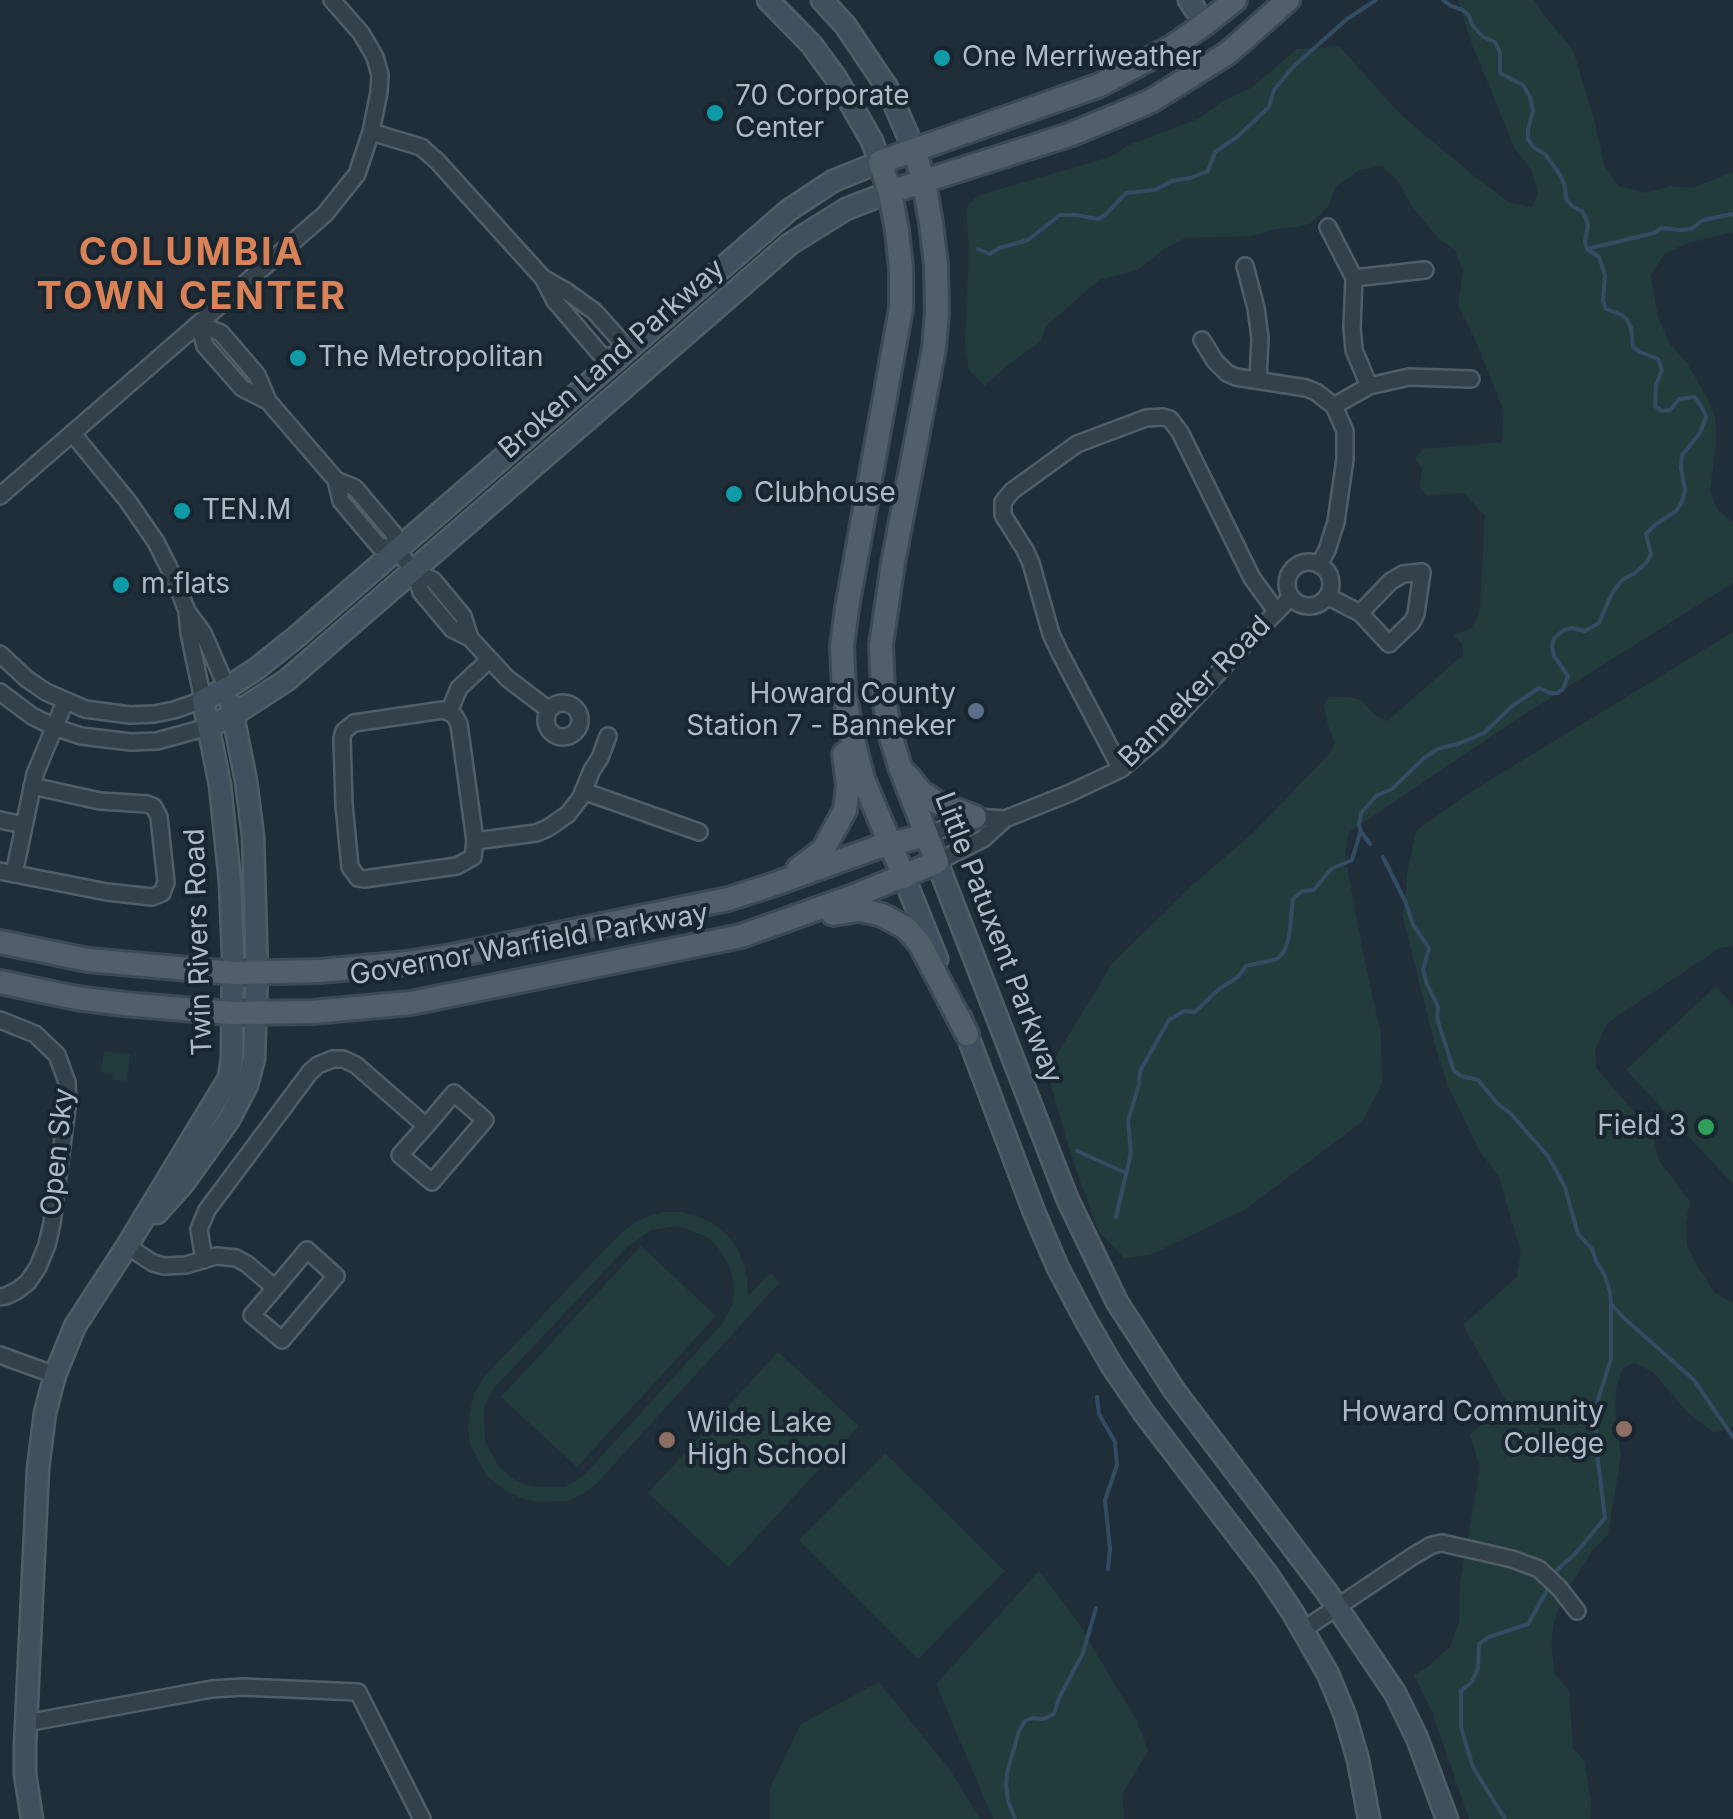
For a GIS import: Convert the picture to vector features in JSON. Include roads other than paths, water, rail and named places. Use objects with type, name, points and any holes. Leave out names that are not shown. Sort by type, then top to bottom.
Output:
[{"type":"main road","name":"Broken Land Parkway","points":[[880,162],[1100,84],[1205,24],[1235,0]]},
{"type":"main road","name":"Broken Land Parkway","points":[[890,192],[1072,134],[1151,101],[1228,53],[1288,0]]},
{"type":"main road","name":"Little Patuxent Parkway","points":[[914,150],[924,182],[936,265],[934,348],[893,564],[881,646],[882,690],[900,767],[937,862]]},
{"type":"main road","points":[[769,886],[807,864],[822,850],[845,810],[847,770],[837,693],[846,608],[901,308],[902,268],[890,192],[880,162]]},
{"type":"main road","points":[[842,646],[852,736],[864,779],[904,877]]},
{"type":"main road","points":[[900,767],[936,802],[975,817]]},
{"type":"main road","name":"Governor Warfield Parkway","points":[[0,942],[88,960],[232,974],[366,968],[457,955],[675,911],[769,886],[927,835]]},
{"type":"main road","name":"Governor Warfield Parkway","points":[[0,982],[76,998],[231,1013],[362,1008],[442,997],[741,936],[937,862]]},
{"type":"main road","points":[[790,920],[858,910],[882,915],[906,928],[920,944],[967,1034]]},
{"type":"street","points":[[0,496],[333,206],[357,174],[371,132],[380,75],[376,58],[361,33],[332,0]]},
{"type":"street","points":[[768,0],[811,44],[836,78],[880,162]]},
{"type":"street","points":[[1189,0],[1205,24]]},
{"type":"street","name":"Little Patuxent Parkway","points":[[826,2],[888,89],[914,150]]},
{"type":"street","points":[[371,132],[421,147],[437,161],[543,278],[554,300],[602,356],[620,356],[620,340],[594,312],[543,278]]},
{"type":"street","name":"Broken Land Parkway","points":[[0,654],[27,679],[65,702],[106,713],[130,715],[174,710],[227,688],[284,647],[790,210],[833,181],[880,162]]},
{"type":"street","name":"Broken Land Parkway","points":[[0,692],[54,727],[81,736],[131,742],[157,741],[233,716],[287,680],[790,244],[846,209],[890,192]]},
{"type":"street","points":[[1328,227],[1354,278],[1354,350],[1369,386]]},
{"type":"street","points":[[1246,266],[1260,338],[1258,380]]},
{"type":"street","points":[[1354,278],[1425,270]]},
{"type":"street","points":[[198,324],[205,346],[242,388],[268,401],[336,480],[340,501],[366,531],[380,546],[396,549],[414,570],[432,580],[463,616],[470,638],[490,661],[549,710]]},
{"type":"street","points":[[1202,340],[1227,373],[1306,388],[1334,406],[1345,431],[1345,459],[1336,522],[1319,565]]},
{"type":"street","points":[[1334,406],[1369,386],[1409,377],[1472,379]]},
{"type":"street","points":[[1121,769],[1060,654],[1031,564],[1004,515],[1003,502],[1012,490],[1077,444],[1146,418],[1170,419],[1258,589],[1276,611]]},
{"type":"street","name":"Twin Rivers Road","points":[[32,1819],[25,1774],[26,1722],[38,1469],[46,1413],[76,1326],[229,1078],[232,1057],[227,838],[186,611],[156,542],[128,500],[72,433]]},
{"type":"street","points":[[1305,563],[1319,565],[1330,579],[1327,596],[1312,606],[1298,603],[1291,598],[1288,576],[1305,563]]},
{"type":"street","points":[[1327,596],[1360,613],[1390,644],[1416,614],[1422,572],[1403,574],[1391,581],[1360,613]]},
{"type":"street","name":"Banneker Road","points":[[937,862],[983,839],[1005,819],[1121,769],[1157,738],[1291,598]]},
{"type":"street","name":"Twin Rivers Road","points":[[128,1246],[183,1184],[238,1105],[254,1059],[258,974],[254,836],[227,688],[203,633],[186,611]]},
{"type":"street","points":[[452,713],[458,680],[490,661]]},
{"type":"street","points":[[452,713],[490,661]]},
{"type":"street","points":[[32,786],[100,801],[154,807],[159,817],[166,882],[162,893],[152,897],[107,892],[7,872],[24,826],[32,786],[35,774],[65,702]]},
{"type":"street","points":[[443,710],[452,713],[459,724],[475,842],[473,857],[457,866],[358,878],[350,867],[344,805],[344,731],[354,723],[443,710]]},
{"type":"street","points":[[475,842],[536,833],[568,814],[608,736]]},
{"type":"street","points":[[583,791],[699,832]]},
{"type":"street","points":[[927,835],[975,817],[1005,819]]},
{"type":"street","points":[[0,820],[24,826]]},
{"type":"street","name":"Little Patuxent Parkway","points":[[937,862],[1066,1198],[1117,1302],[1174,1390],[1338,1608],[1396,1693],[1446,1819]]},
{"type":"street","points":[[904,877],[1034,1212],[1084,1320],[1144,1413],[1267,1574],[1304,1630],[1344,1715],[1370,1819]]},
{"type":"street","name":"Open Sky","points":[[0,1020],[35,1034],[56,1055],[68,1082],[47,1245],[28,1282],[0,1296]]},
{"type":"street","points":[[204,1260],[199,1229],[207,1210],[318,1065],[333,1059],[356,1065],[426,1126]]},
{"type":"street","points":[[454,1093],[486,1120],[432,1182],[400,1155],[426,1126],[454,1093]]},
{"type":"street","points":[[128,1246],[164,1266],[175,1267],[216,1256],[236,1258],[275,1288]]},
{"type":"street","points":[[307,1250],[336,1276],[282,1340],[252,1315],[275,1288],[307,1250]]},
{"type":"street","points":[[0,1355],[56,1375]]},
{"type":"street","points":[[1304,1630],[1395,1567],[1442,1543],[1539,1569],[1575,1609]]},
{"type":"street","points":[[26,1722],[212,1689],[358,1692],[422,1819]]},
{"type":"waterway","points":[[978,249],[990,254],[1028,240],[1060,215],[1098,219],[1126,193],[1155,190],[1208,171],[1215,152],[1269,107],[1274,90],[1294,66],[1347,19],[1376,0]]},
{"type":"waterway","points":[[1370,844],[1359,824],[1361,813],[1376,796],[1392,789],[1440,748],[1484,733],[1512,706],[1539,688],[1550,693],[1563,689],[1568,676],[1554,656],[1554,638],[1564,630],[1585,631],[1599,623],[1622,580],[1647,562],[1651,554],[1646,534],[1682,502],[1682,455],[1700,433],[1706,417],[1695,397],[1679,399],[1670,410],[1662,411],[1655,406],[1656,385],[1662,370],[1658,359],[1633,347],[1627,320],[1606,309],[1605,275],[1599,257],[1587,249],[1586,218],[1566,199],[1560,175],[1528,139],[1533,111],[1530,97],[1523,85],[1500,73],[1500,52],[1495,42],[1483,37],[1463,10],[1443,0]]},
{"type":"waterway","points":[[1587,249],[1661,228],[1691,229],[1703,220],[1733,214]]},
{"type":"waterway","points":[[1116,1217],[1131,1153],[1128,1121],[1140,1071],[1169,1020],[1184,1011],[1195,1012],[1246,966],[1277,959],[1289,937],[1293,899],[1302,891],[1314,890],[1331,869],[1352,860],[1360,833]]},
{"type":"waterway","points":[[1383,857],[1413,925],[1429,948],[1423,970],[1438,1007],[1437,1018],[1454,1071],[1478,1080],[1548,1156],[1565,1187],[1578,1234],[1592,1249],[1605,1276],[1611,1304],[1694,1380],[1733,1437]]},
{"type":"waterway","points":[[1077,1151],[1126,1173]]},
{"type":"waterway","points":[[1554,1576],[1605,1518],[1595,1409],[1611,1359],[1611,1304]]},
{"type":"waterway","points":[[1097,1397],[1099,1414],[1115,1442],[1117,1465],[1105,1500],[1108,1569]]},
{"type":"waterway","points":[[1505,1819],[1473,1767],[1461,1727],[1461,1691],[1472,1682],[1478,1668],[1479,1644],[1528,1624],[1550,1585]]},
{"type":"waterway","points":[[1015,1819],[1006,1785],[1019,1731],[1025,1721],[1054,1714],[1083,1653],[1096,1608]]},
{"type":"place","name":"One Merriweather","points":[[942,58]]},
{"type":"place","name":"70 Corporate Center","points":[[715,113]]},
{"type":"place","name":"The Metropolitan","points":[[298,358]]},
{"type":"place","name":"Clubhouse","points":[[734,494]]},
{"type":"place","name":"TEN.M","points":[[182,511]]},
{"type":"place","name":"m.flats","points":[[121,585]]},
{"type":"place","name":"Howard County Station 7 - Banneker","points":[[976,711]]},
{"type":"place","name":"Field 3","points":[[1706,1127]]},
{"type":"place","name":"Howard Community College","points":[[1624,1429]]},
{"type":"place","name":"Wilde Lake High School","points":[[667,1440]]},
{"type":"district","name":"COLUMBIA TOWN CENTER","points":[[192,276]]}]
